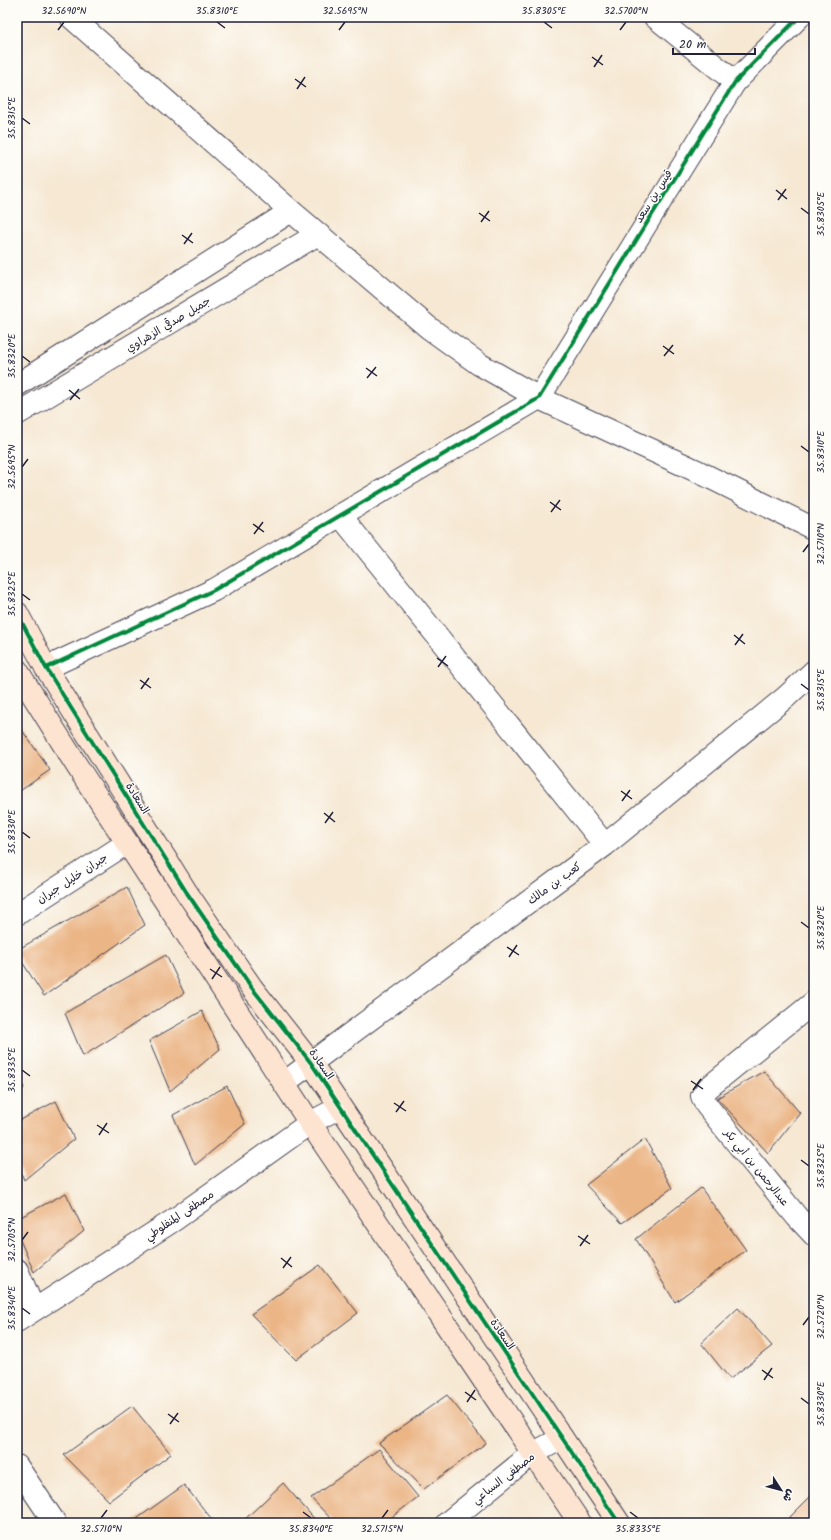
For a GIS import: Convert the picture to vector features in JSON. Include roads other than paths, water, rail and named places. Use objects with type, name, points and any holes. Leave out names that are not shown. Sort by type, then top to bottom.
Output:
[{"type":"street","points":[[70,17],[318,234],[429,328],[479,364],[539,398],[699,472],[814,528]]},
{"type":"street","points":[[655,17],[735,82]]},
{"type":"street","name":"قيس بن سعد","points":[[539,398],[735,82],[798,17]]},
{"type":"street","points":[[17,385],[291,211]]},
{"type":"street","name":"جميل صدقي الزهراوي","points":[[17,414],[318,234]]},
{"type":"street","points":[[46,668],[214,590],[539,398]]},
{"type":"street","points":[[340,515],[605,846]]},
{"type":"street","name":"السعادة","points":[[17,613],[46,668],[187,893],[252,988],[311,1063],[619,1523]]},
{"type":"street","points":[[17,670],[127,843],[310,1124],[580,1523]]},
{"type":"street","name":"كعب بن مالك","points":[[284,1083],[605,846],[780,702],[814,671]]},
{"type":"street","name":"جبران خليل جبران","points":[[17,914],[127,843]]},
{"type":"street","name":"عبدالرحمن بن أبي بكر","points":[[814,1002],[708,1088],[702,1096],[707,1106],[797,1217],[814,1235]]},
{"type":"street","name":"مصطفى المنفلوطي","points":[[25,1316],[174,1220],[310,1124],[340,1106]]},
{"type":"street","points":[[17,1270],[25,1316]]},
{"type":"street","name":"مصطفى السباعي","points":[[447,1523],[532,1454],[562,1438]]},
{"type":"street","points":[[17,1466],[55,1523]]}]
